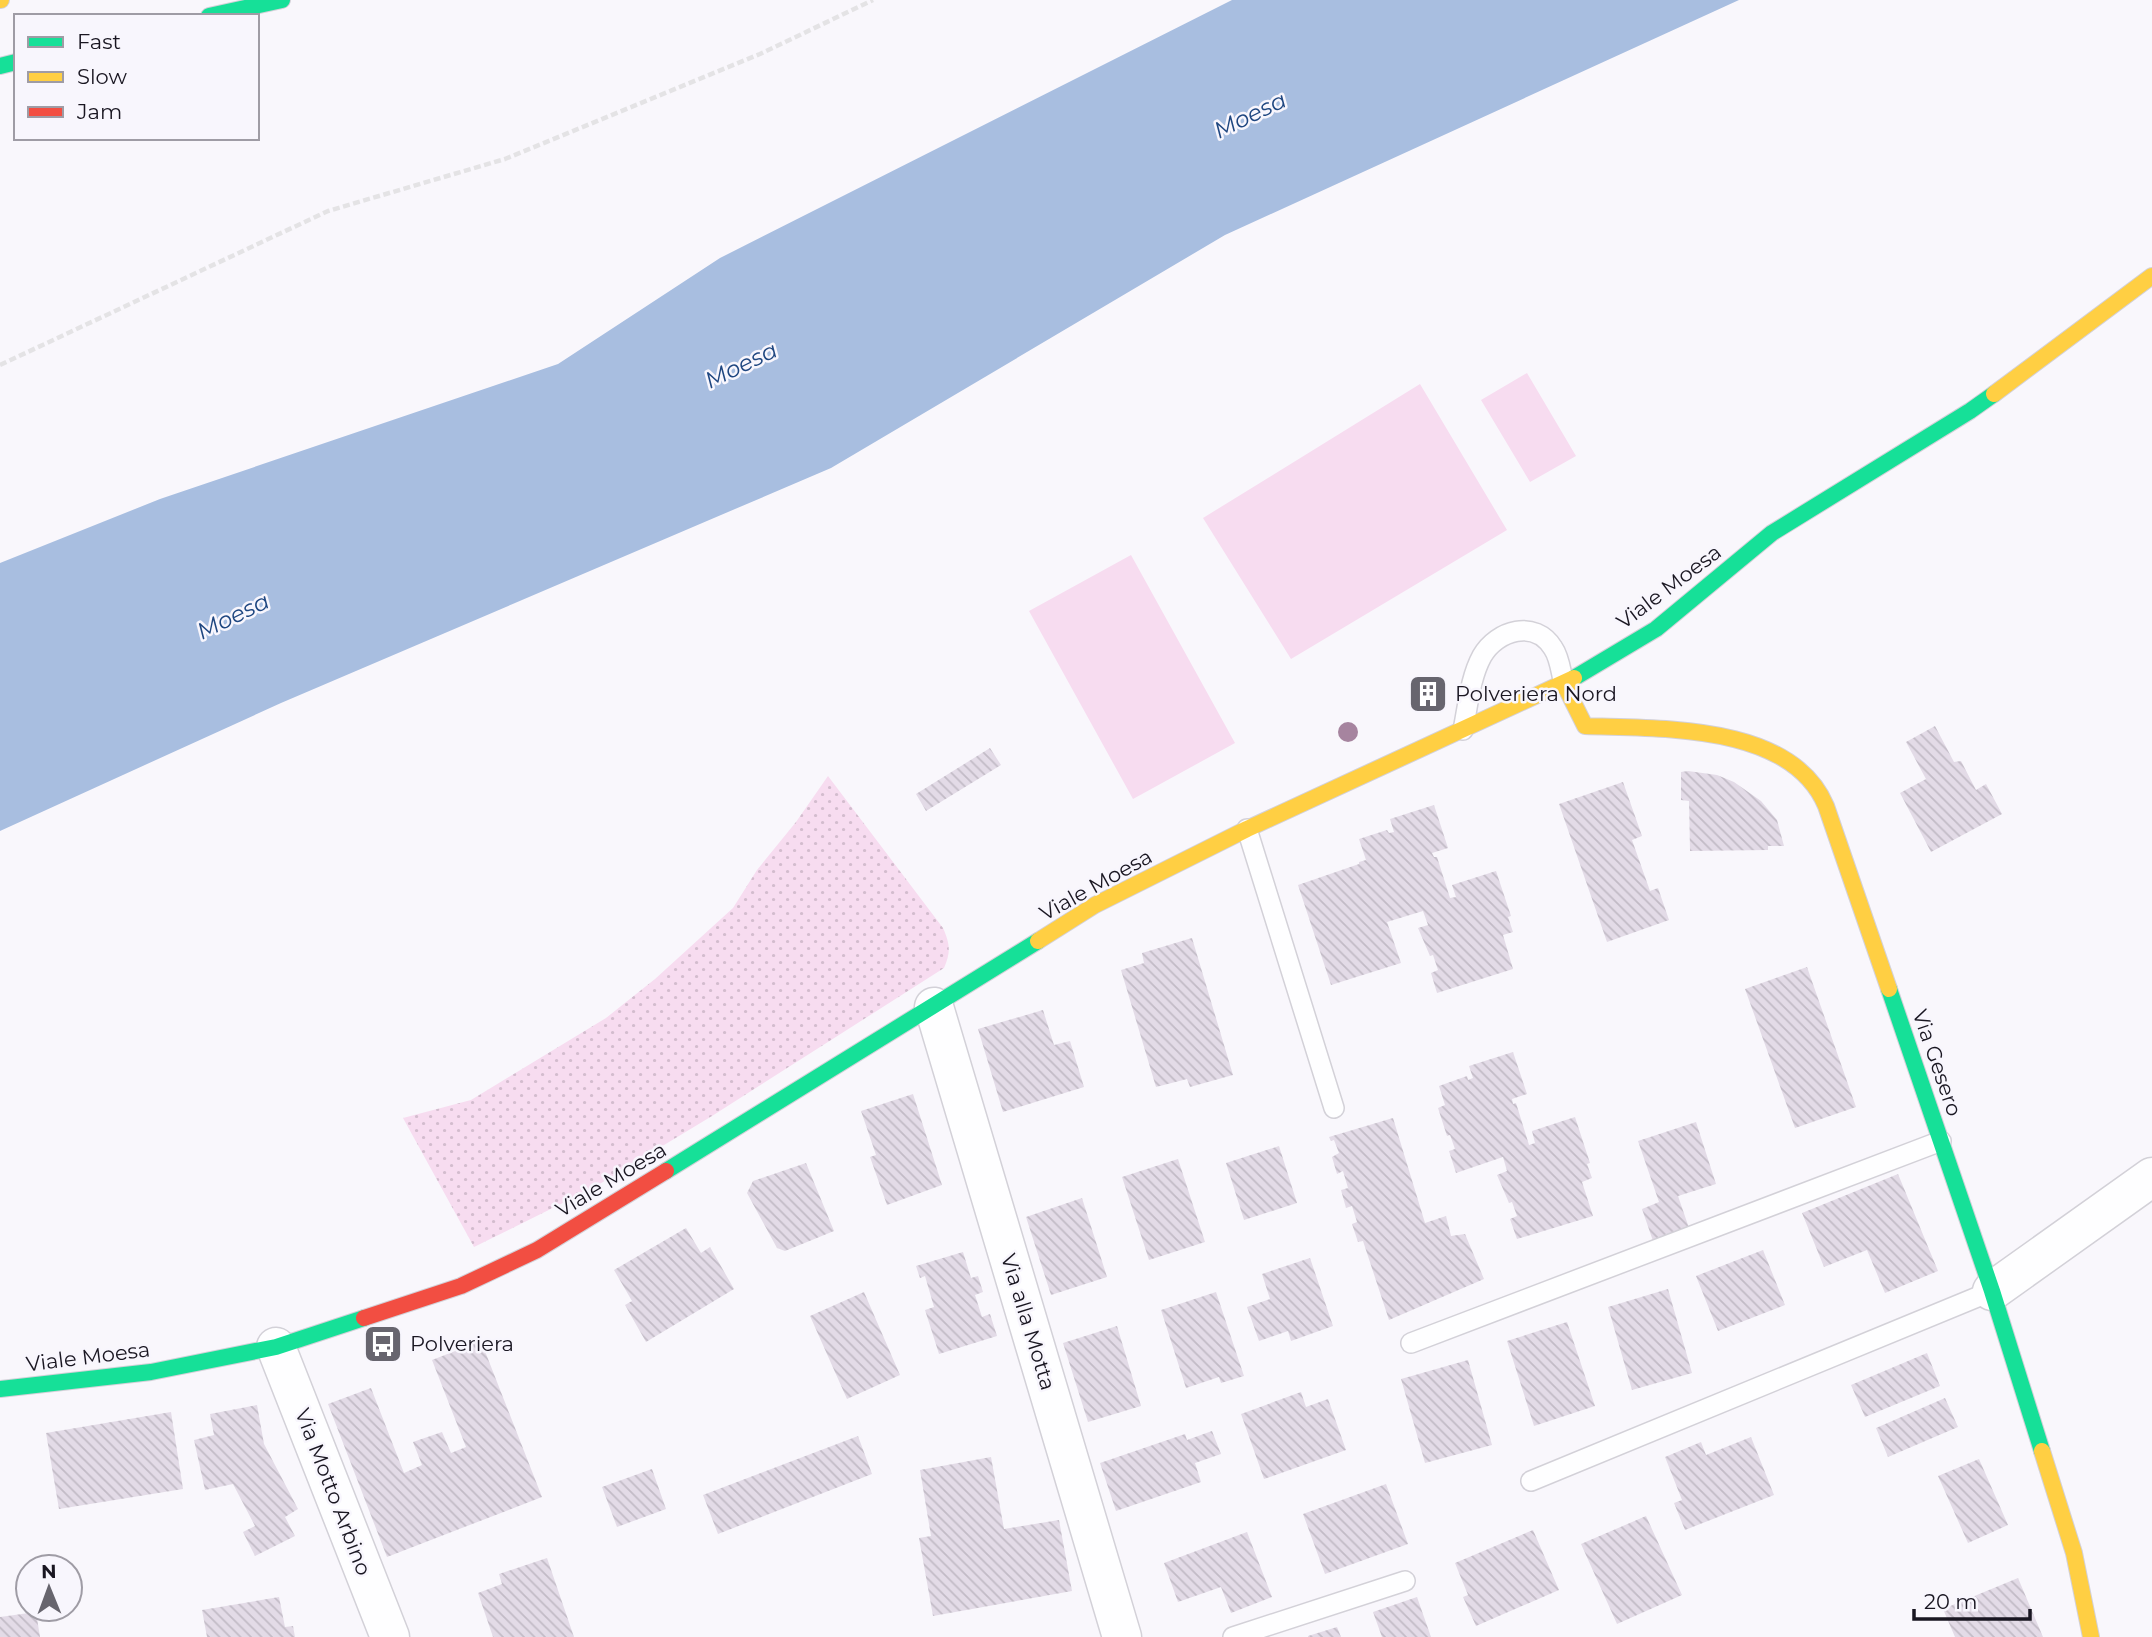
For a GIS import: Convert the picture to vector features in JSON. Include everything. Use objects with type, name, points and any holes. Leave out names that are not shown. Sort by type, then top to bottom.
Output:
[{"type":"main road","points":[[218,14],[282,0]]},
{"type":"main road","name":"Viale Moesa","points":[[0,1389],[151,1372],[276,1347],[461,1286],[537,1250],[1095,905],[1247,829],[1564,684],[1656,629],[1772,533],[1970,411],[2152,276]]},
{"type":"main road","name":"Via Gesero","points":[[1564,684],[1585,726],[1679,731],[1737,739],[1785,756],[1816,787],[1838,838],[1992,1290],[2074,1553],[2091,1637]]},
{"type":"street","name":"Via alla Motta","points":[[934,1007],[1122,1637]]},
{"type":"street","points":[[1992,1290],[2152,1177]]},
{"type":"street","name":"Via Motto Arbino","points":[[276,1347],[390,1637]]},
{"type":"lane","points":[[1463,730],[1483,653],[1507,632],[1528,631],[1548,641],[1555,650],[1564,684]]},
{"type":"lane","points":[[1247,829],[1334,1108]]},
{"type":"lane","points":[[1411,1343],[1941,1141]]},
{"type":"lane","points":[[1531,1481],[1992,1290]]},
{"type":"lane","points":[[1233,1637],[1405,1581]]},
{"type":"path","points":[[0,365],[328,211],[505,159],[760,54],[873,0]]},
{"type":"shaded area","points":[[1527,373],[1576,456],[1530,482],[1481,400]]},
{"type":"shaded area","points":[[1420,384],[1507,530],[1291,659],[1203,518]]},
{"type":"shaded area","points":[[1131,555],[1235,743],[1133,799],[1029,611]]},
{"type":"shaded area","points":[[828,776],[943,928],[949,948],[944,968],[712,1116],[593,1188],[474,1247],[403,1118],[471,1100],[606,1018],[655,979],[733,908],[757,870],[796,822]]},
{"type":"water","name":"Moesa","points":[[1232,0],[1739,0],[1225,235],[831,468],[281,703],[0,831],[0,563],[160,499],[558,364],[720,258]]},
{"type":"building","name":"Polveriera Nord","points":[[1425,683],[1435,685],[1430,706],[1420,704]]},
{"type":"building","points":[[1935,726],[1954,762],[1961,761],[1976,790],[1986,784],[2002,814],[1931,852],[1900,793],[1926,779],[1906,742]]},
{"type":"building","points":[[990,748],[1001,765],[926,811],[916,794]]},
{"type":"building","points":[[1681,772],[1717,775],[1734,782],[1761,801],[1777,820],[1784,846],[1768,846],[1768,850],[1690,851],[1689,801],[1681,800]]},
{"type":"building","points":[[1623,782],[1642,836],[1632,840],[1650,891],[1658,888],[1669,920],[1607,942],[1559,804]]},
{"type":"building","points":[[1434,805],[1448,848],[1432,853],[1437,857],[1450,898],[1456,897],[1452,885],[1496,871],[1511,916],[1508,917],[1513,932],[1503,935],[1513,969],[1437,993],[1431,973],[1438,970],[1418,928],[1428,925],[1423,911],[1387,922],[1401,963],[1331,985],[1298,885],[1366,860],[1359,839],[1387,830],[1389,833],[1394,832],[1390,819]]},
{"type":"building","points":[[1192,938],[1233,1075],[1190,1087],[1187,1079],[1156,1087],[1121,970],[1144,963],[1142,953]]},
{"type":"building","points":[[1807,967],[1856,1107],[1795,1128],[1745,989]]},
{"type":"building","points":[[1043,1010],[1054,1045],[1070,1041],[1084,1087],[1003,1112],[978,1029]]},
{"type":"building","points":[[1513,1052],[1527,1094],[1512,1099],[1513,1104],[1516,1103],[1529,1145],[1535,1143],[1532,1131],[1575,1117],[1590,1163],[1587,1164],[1592,1178],[1582,1182],[1593,1216],[1517,1239],[1510,1219],[1517,1216],[1497,1175],[1507,1171],[1503,1157],[1456,1173],[1449,1151],[1455,1149],[1450,1135],[1447,1136],[1438,1108],[1445,1105],[1439,1086],[1467,1076],[1468,1080],[1473,1078],[1469,1066]]},
{"type":"building","points":[[913,1094],[942,1185],[887,1205],[870,1157],[876,1155],[861,1111]]},
{"type":"building","points":[[1393,1118],[1425,1223],[1446,1216],[1451,1236],[1465,1234],[1484,1279],[1389,1320],[1363,1241],[1358,1242],[1352,1224],[1357,1222],[1352,1206],[1346,1208],[1341,1190],[1348,1188],[1343,1171],[1337,1174],[1332,1157],[1339,1153],[1334,1140],[1331,1141],[1329,1137]]},
{"type":"building","points":[[1696,1122],[1716,1184],[1678,1196],[1689,1228],[1653,1241],[1642,1209],[1659,1202],[1638,1141]]},
{"type":"building","points":[[1279,1146],[1297,1203],[1244,1220],[1226,1163]]},
{"type":"building","points":[[1178,1159],[1205,1242],[1149,1260],[1122,1177]]},
{"type":"building","points":[[806,1163],[834,1231],[785,1251],[777,1248],[747,1193],[753,1181]]},
{"type":"building","points":[[1898,1174],[1938,1271],[1885,1293],[1867,1250],[1824,1267],[1802,1213]]},
{"type":"building","points":[[1082,1198],[1107,1277],[1051,1295],[1026,1217]]},
{"type":"building","points":[[686,1228],[701,1253],[710,1247],[734,1289],[646,1342],[625,1305],[632,1301],[614,1270]]},
{"type":"building","points":[[1763,1250],[1785,1305],[1718,1331],[1696,1276]]},
{"type":"building","points":[[963,1252],[971,1278],[978,1276],[983,1292],[975,1295],[982,1317],[990,1314],[997,1336],[939,1354],[925,1310],[934,1307],[925,1276],[920,1278],[916,1266]]},
{"type":"building","points":[[1310,1258],[1333,1326],[1291,1341],[1288,1331],[1259,1341],[1247,1307],[1270,1299],[1262,1274]]},
{"type":"building","points":[[1668,1289],[1692,1373],[1632,1390],[1608,1307]]},
{"type":"building","points":[[864,1292],[900,1375],[847,1399],[810,1316]]},
{"type":"building","points":[[1216,1292],[1244,1376],[1221,1383],[1219,1377],[1186,1388],[1161,1310]]},
{"type":"building","points":[[1567,1322],[1595,1406],[1534,1426],[1507,1341]]},
{"type":"building","points":[[1117,1326],[1141,1406],[1088,1422],[1063,1343]]},
{"type":"building","points":[[481,1341],[542,1497],[387,1557],[328,1404],[371,1388],[404,1473],[422,1465],[413,1442],[442,1432],[451,1453],[466,1447],[432,1360]]},
{"type":"building","points":[[1927,1353],[1940,1386],[1865,1417],[1851,1385]]},
{"type":"building","points":[[1468,1360],[1492,1445],[1425,1463],[1401,1379]]},
{"type":"building","points":[[1301,1392],[1306,1407],[1328,1399],[1346,1450],[1264,1479],[1241,1414]]},
{"type":"building","points":[[1945,1398],[1958,1427],[1888,1457],[1876,1428]]},
{"type":"building","points":[[257,1405],[264,1444],[298,1509],[285,1517],[295,1536],[255,1556],[243,1532],[255,1526],[233,1484],[205,1490],[194,1440],[214,1435],[210,1414]]},
{"type":"building","points":[[171,1412],[183,1489],[59,1509],[46,1433]]},
{"type":"building","points":[[1212,1431],[1221,1454],[1195,1463],[1201,1482],[1116,1511],[1100,1463],[1185,1434],[1187,1440]]},
{"type":"building","points":[[858,1436],[872,1474],[718,1534],[703,1495]]},
{"type":"building","points":[[1751,1437],[1774,1495],[1685,1530],[1674,1503],[1682,1500],[1665,1457],[1701,1442],[1706,1455]]},
{"type":"building","points":[[991,1457],[1004,1529],[1059,1520],[1072,1591],[933,1616],[919,1538],[931,1536],[920,1470]]},
{"type":"building","points":[[1979,1459],[2008,1525],[1968,1543],[1938,1476]]},
{"type":"building","points":[[652,1469],[666,1509],[617,1527],[602,1487]]},
{"type":"building","points":[[1386,1484],[1408,1544],[1325,1574],[1303,1514]]},
{"type":"building","points":[[1646,1516],[1682,1595],[1617,1624],[1581,1544]]},
{"type":"building","points":[[1533,1530],[1559,1590],[1476,1626],[1463,1597],[1468,1595],[1455,1563]]},
{"type":"building","points":[[1247,1532],[1272,1597],[1231,1613],[1221,1587],[1178,1602],[1164,1563]]},
{"type":"building","points":[[547,1558],[574,1637],[493,1637],[478,1593],[502,1584],[499,1574]]},
{"type":"building","points":[[2018,1578],[2043,1637],[1955,1637],[1943,1609]]},
{"type":"building","points":[[279,1597],[285,1627],[293,1626],[295,1637],[207,1637],[202,1610]]},
{"type":"building","points":[[1417,1597],[1431,1637],[1382,1637],[1373,1612]]},
{"type":"building","points":[[14,1615],[14,1623],[38,1623],[40,1637],[0,1637],[0,1617]]},
{"type":"building","points":[[1337,1627],[1341,1637],[1308,1637],[1308,1636]]},
{"type":"traffic: fast","points":[[218,14],[282,0]]},
{"type":"traffic: fast","points":[[0,66],[14,62]]},
{"type":"traffic: fast","points":[[1574,678],[1656,629],[1772,533],[1994,394]]},
{"type":"traffic: fast","points":[[666,1171],[1038,941]]},
{"type":"traffic: fast","points":[[1889,989],[1992,1291],[2042,1451]]},
{"type":"traffic: fast","points":[[0,1389],[151,1372],[276,1347],[364,1318]]},
{"type":"traffic: slow","points":[[1994,394],[2152,276]]},
{"type":"traffic: slow","points":[[1038,941],[1095,905],[1247,829],[1574,678]]},
{"type":"traffic: slow","points":[[1564,684],[1585,726],[1650,728],[1721,736],[1754,745],[1784,759],[1809,779],[1826,806],[1889,989]]},
{"type":"traffic: slow","points":[[2042,1451],[2074,1553],[2091,1637]]},
{"type":"traffic: jam","points":[[364,1318],[461,1286],[537,1250],[666,1171]]},
{"type":"place","name":"Polveriera Nord","points":[[1428,694]]},
{"type":"place","name":"Polveriera","points":[[383,1344]]}]
